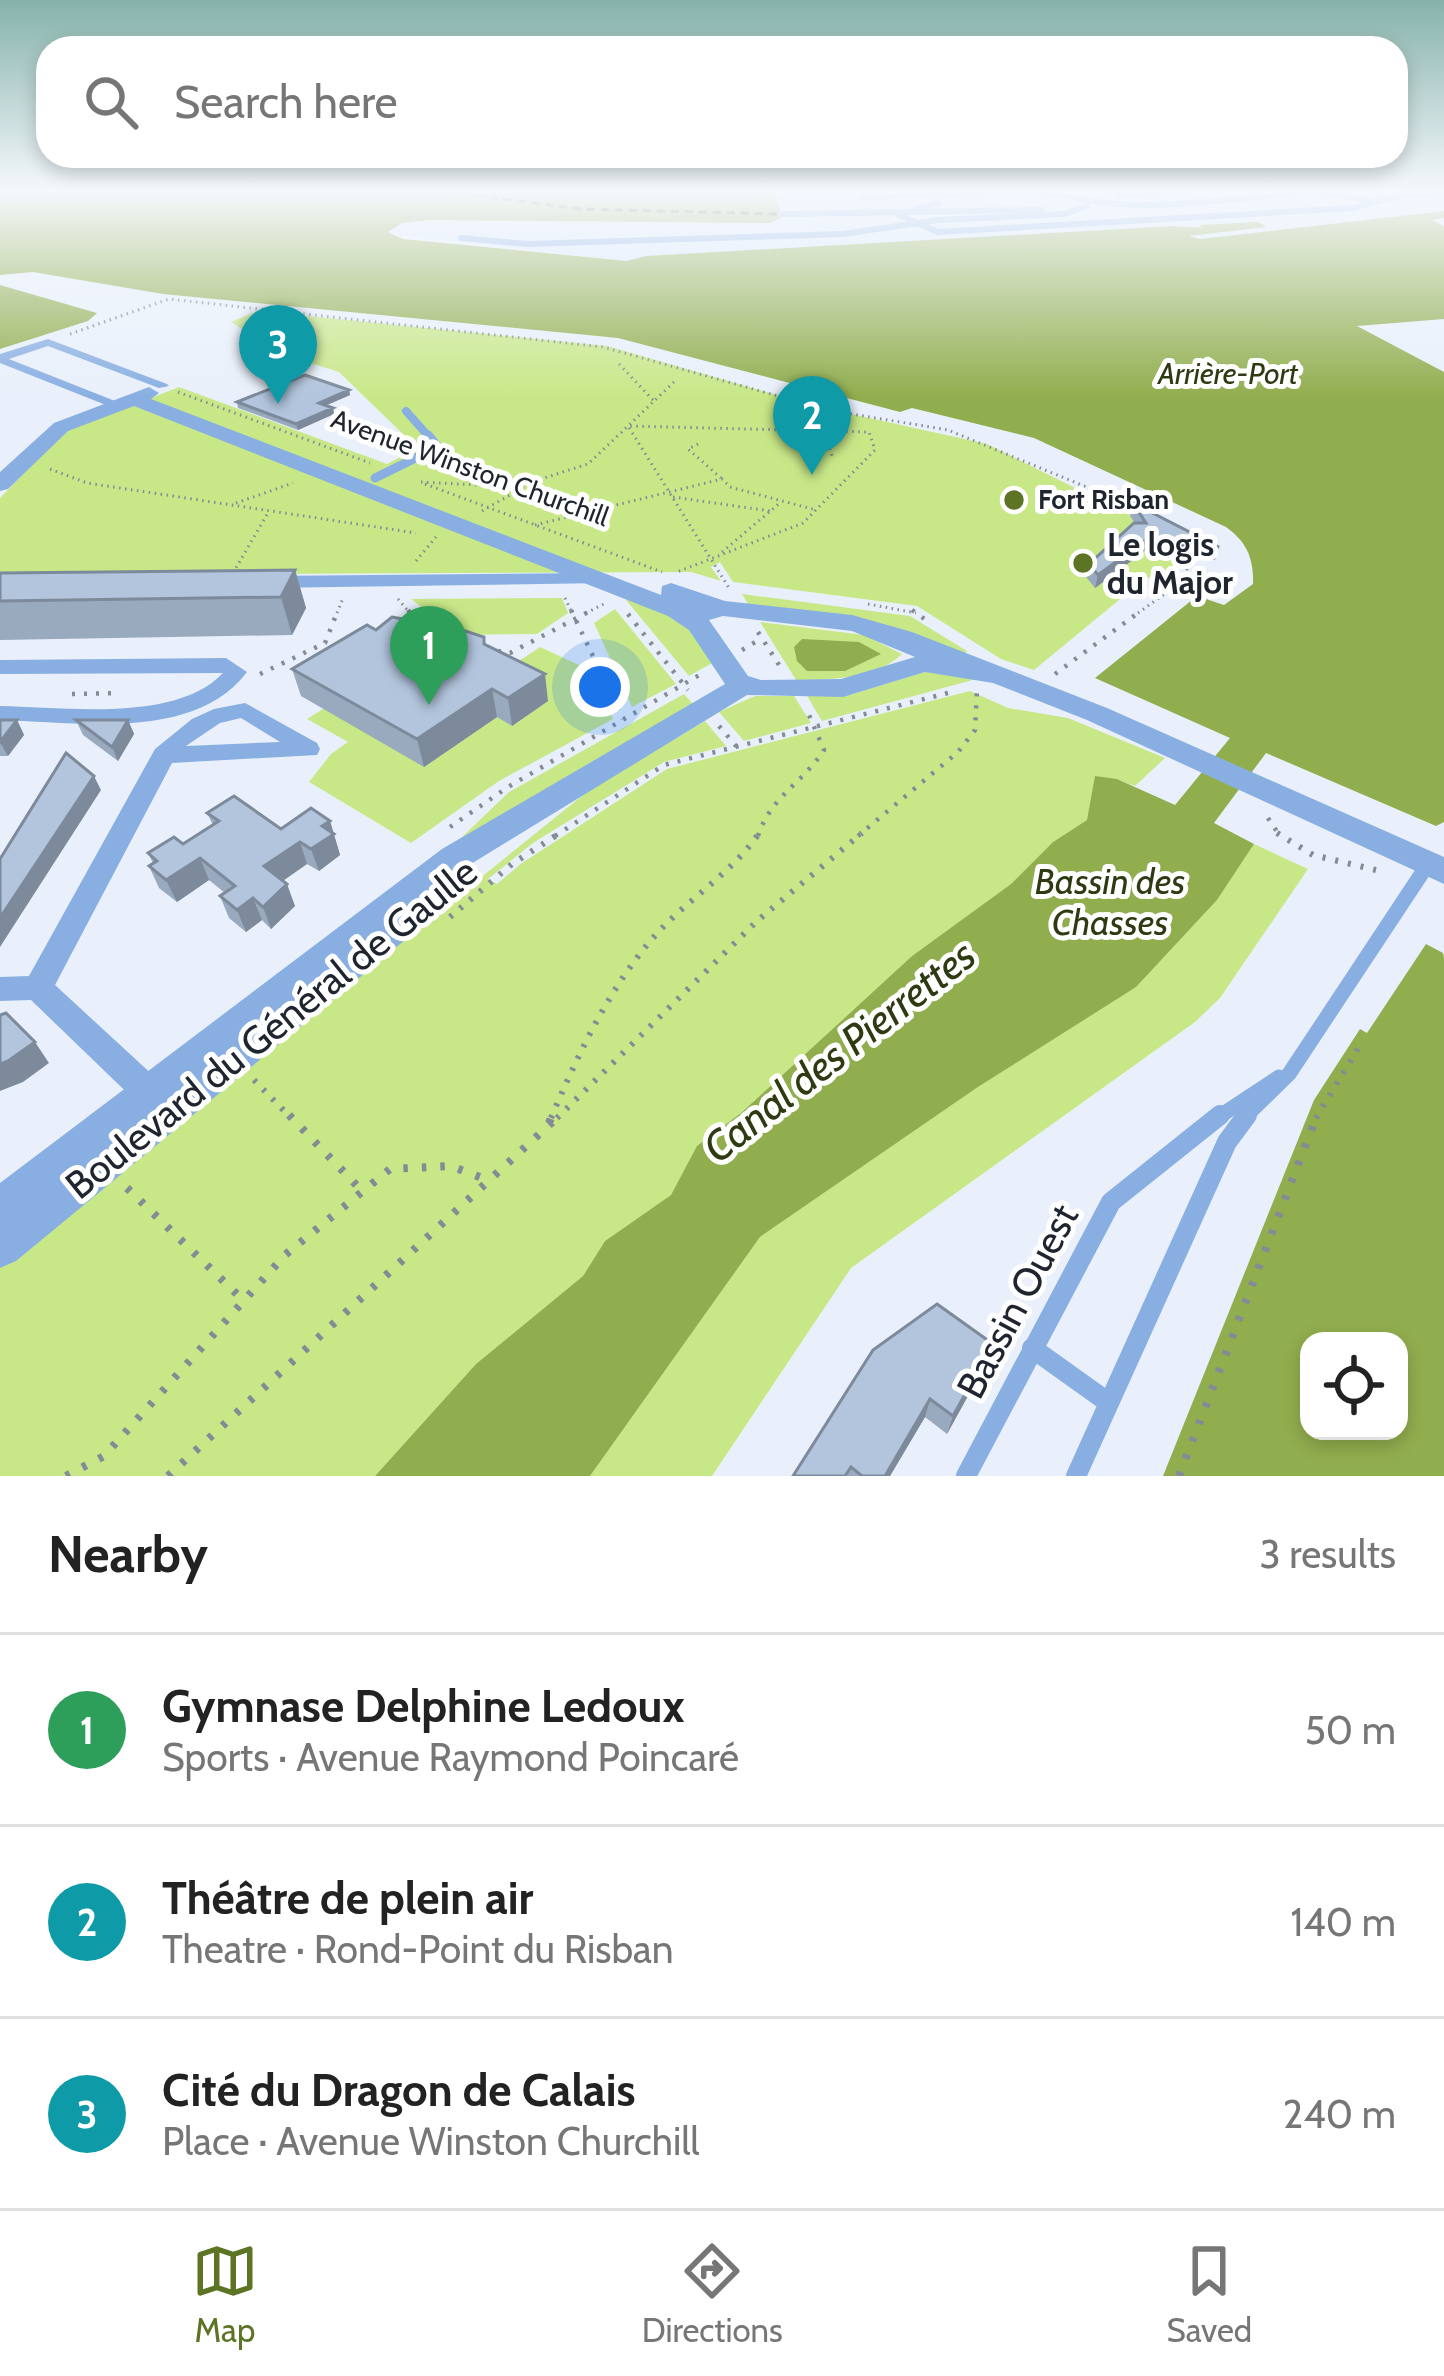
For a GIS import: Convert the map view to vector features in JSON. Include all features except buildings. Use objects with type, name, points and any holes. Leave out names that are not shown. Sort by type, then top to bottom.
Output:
[{"type":"street","points":[[0,358],[48,342]]},
{"type":"street","name":"Avenue Winston Churchill","points":[[48,342],[140,395],[608,589],[677,610],[722,615]]},
{"type":"street","points":[[0,358],[140,395]]},
{"type":"street","points":[[0,484],[61,427],[140,395]]},
{"type":"street","name":"Avenue Winston Churchill","points":[[140,395],[383,474],[722,615]]},
{"type":"street","points":[[228,582],[608,589]]},
{"type":"street","points":[[908,651],[852,687],[795,690],[733,673],[722,615],[867,628],[908,651],[988,684],[1165,744],[1429,872]]},
{"type":"street","points":[[0,667],[226,665],[236,672],[226,685],[181,709],[0,713]]},
{"type":"street","name":"Boulevard du Général de Gaulle","points":[[0,1210],[160,1102],[540,809],[693,696],[733,673]]},
{"type":"street","points":[[38,988],[164,755]]},
{"type":"street","name":"Boulevard du Général de Gaulle","points":[[0,1245],[160,1102],[421,882],[540,809]]},
{"type":"street","points":[[0,988],[38,988],[160,1102]]},
{"type":"lane","points":[[383,474],[438,447],[406,411]]},
{"type":"lane","name":"Bassin Ouest","points":[[1076,1476],[1227,1142],[1294,1065],[1429,872]]},
{"type":"lane","name":"Bassin Ouest","points":[[966,1476],[1111,1202],[1240,1100],[1294,1065]]},
{"type":"lane","points":[[1032,1348],[1108,1403]]},
{"type":"path","points":[[48,342],[169,299],[603,347],[861,417],[948,430],[1142,510]]},
{"type":"path","points":[[619,364],[653,400]]},
{"type":"path","points":[[421,482],[516,487],[588,464],[674,382]]},
{"type":"path","name":"Avenue Winston Churchill","points":[[140,395],[421,482],[669,574],[712,559]]},
{"type":"path","points":[[712,559],[803,523],[875,449],[861,417]]},
{"type":"path","points":[[628,426],[869,432]]},
{"type":"path","points":[[547,1128],[573,1067],[628,972],[662,928],[758,837],[767,809],[808,774],[824,750],[818,727],[795,690],[722,615],[712,559],[628,426]]},
{"type":"path","points":[[825,430],[832,456]]},
{"type":"path","points":[[698,444],[688,449],[730,487],[816,510]]},
{"type":"path","points":[[24,460],[77,482],[437,536]]},
{"type":"path","points":[[231,505],[304,479]]},
{"type":"path","points":[[535,525],[722,479]]},
{"type":"path","points":[[671,494],[770,511]]},
{"type":"path","points":[[712,559],[782,501]]},
{"type":"path","points":[[228,582],[269,511]]},
{"type":"path","points":[[1046,681],[1181,582],[1197,547]]},
{"type":"path","points":[[491,650],[510,653],[575,619],[608,589],[737,747],[988,684]]},
{"type":"path","points":[[563,592],[623,719]]},
{"type":"path","points":[[394,594],[420,625]]},
{"type":"path","points":[[325,643],[345,595]]},
{"type":"path","points":[[226,685],[271,670],[325,643],[346,642]]},
{"type":"path","points":[[421,882],[432,839],[508,787],[623,719],[693,696],[733,673]]},
{"type":"path","points":[[168,1476],[547,1128],[757,921],[969,740],[988,684]]},
{"type":"path","points":[[71,694],[118,693]]},
{"type":"path","points":[[1255,785],[1250,796],[1268,818],[1268,825],[1300,849],[1429,872]]},
{"type":"path","points":[[1179,1476],[1323,1101],[1362,1042]]},
{"type":"path","points":[[252,1077],[363,1192]]},
{"type":"path","points":[[66,1476],[104,1456],[285,1255],[390,1168],[451,1166],[490,1180]]},
{"type":"path","points":[[123,1184],[244,1301]]},
{"type":"shaded area","points":[[257,311],[607,346],[815,406],[987,444],[1174,537],[1188,560],[1166,584],[1147,577],[1034,670],[1001,659],[917,606],[733,582],[720,562],[711,567],[721,581],[691,572],[0,575],[0,498],[64,432],[179,387],[387,464],[410,452],[410,441],[339,372],[285,355],[231,322]]},
{"type":"shaded area","points":[[742,594],[910,616],[967,651],[964,655],[749,606]]},
{"type":"shaded area","points":[[632,597],[680,616],[714,662],[689,676],[626,600]]},
{"type":"shaded area","points":[[562,598],[568,613],[537,634],[457,635],[411,599]]},
{"type":"shaded area","points":[[615,609],[676,684],[632,707],[594,623]]},
{"type":"shaded area","points":[[760,622],[864,635],[902,654],[866,673],[796,680]]},
{"type":"shaded area","points":[[540,647],[594,672],[613,719],[499,781],[411,843],[309,782],[331,754],[348,742],[307,719],[323,709],[497,717],[517,723],[547,700],[498,675]]},
{"type":"shaded area","points":[[931,670],[980,678],[822,721],[807,696],[850,695]]},
{"type":"shaded area","points":[[970,691],[1008,708],[1068,718],[1165,758],[1135,786],[1116,779],[1087,820],[1053,842],[1011,884],[912,956],[741,1113],[698,1146],[671,1195],[605,1241],[583,1276],[476,1364],[375,1476],[0,1476],[0,1265],[588,791],[705,721],[726,746],[664,762],[533,843],[488,879],[497,884],[667,769]]},
{"type":"shaded area","points":[[684,694],[693,704],[460,839],[509,792]]},
{"type":"shaded area","points":[[755,696],[794,696],[811,723],[744,741],[719,712]]},
{"type":"shaded area","points":[[1254,844],[1308,869],[1220,998],[1195,1022],[851,1268],[712,1476],[590,1476],[760,1237],[978,1087],[1136,986],[1217,900]]},
{"type":"water","name":"Arrière-Port","points":[[0,259],[1444,259],[1444,319],[1357,326],[1444,372],[1444,822],[1436,826],[1266,753],[1214,823],[1254,844],[1217,900],[1136,987],[978,1087],[760,1237],[590,1476],[375,1476],[476,1364],[583,1276],[605,1241],[671,1195],[697,1146],[741,1113],[912,956],[1011,884],[1053,842],[1087,820],[1095,776],[1117,779],[1175,805],[1230,738],[1095,678],[1197,596],[1224,605],[1253,584],[1250,559],[1226,527],[1034,438],[912,408],[900,412],[618,338],[163,294],[33,272],[0,275]]},
{"type":"water","points":[[0,285],[97,313],[88,321],[0,349]]},
{"type":"water","points":[[802,639],[859,642],[881,654],[845,671],[807,671],[797,661],[794,647]]},
{"type":"water","points":[[1426,944],[1443,953],[1444,1476],[1163,1476],[1314,1100],[1360,1029],[1367,1033]]},
{"type":"place","name":"Cité du Dragon de Calais","points":[[278,404]]},
{"type":"place","name":"Théâtre de plein air","points":[[812,475]]},
{"type":"place","name":"Fort Risban","points":[[1014,500]]},
{"type":"place","name":"Le logis du Major","points":[[1083,563]]},
{"type":"place","name":"Gymnase Delphine Ledoux","points":[[429,705]]},
{"type":"water label","name":"Bassin des Chasses","points":[[1110,902]]},
{"type":"water label","name":"Canal des Pierrettes","points":[[839,1051]]}]
